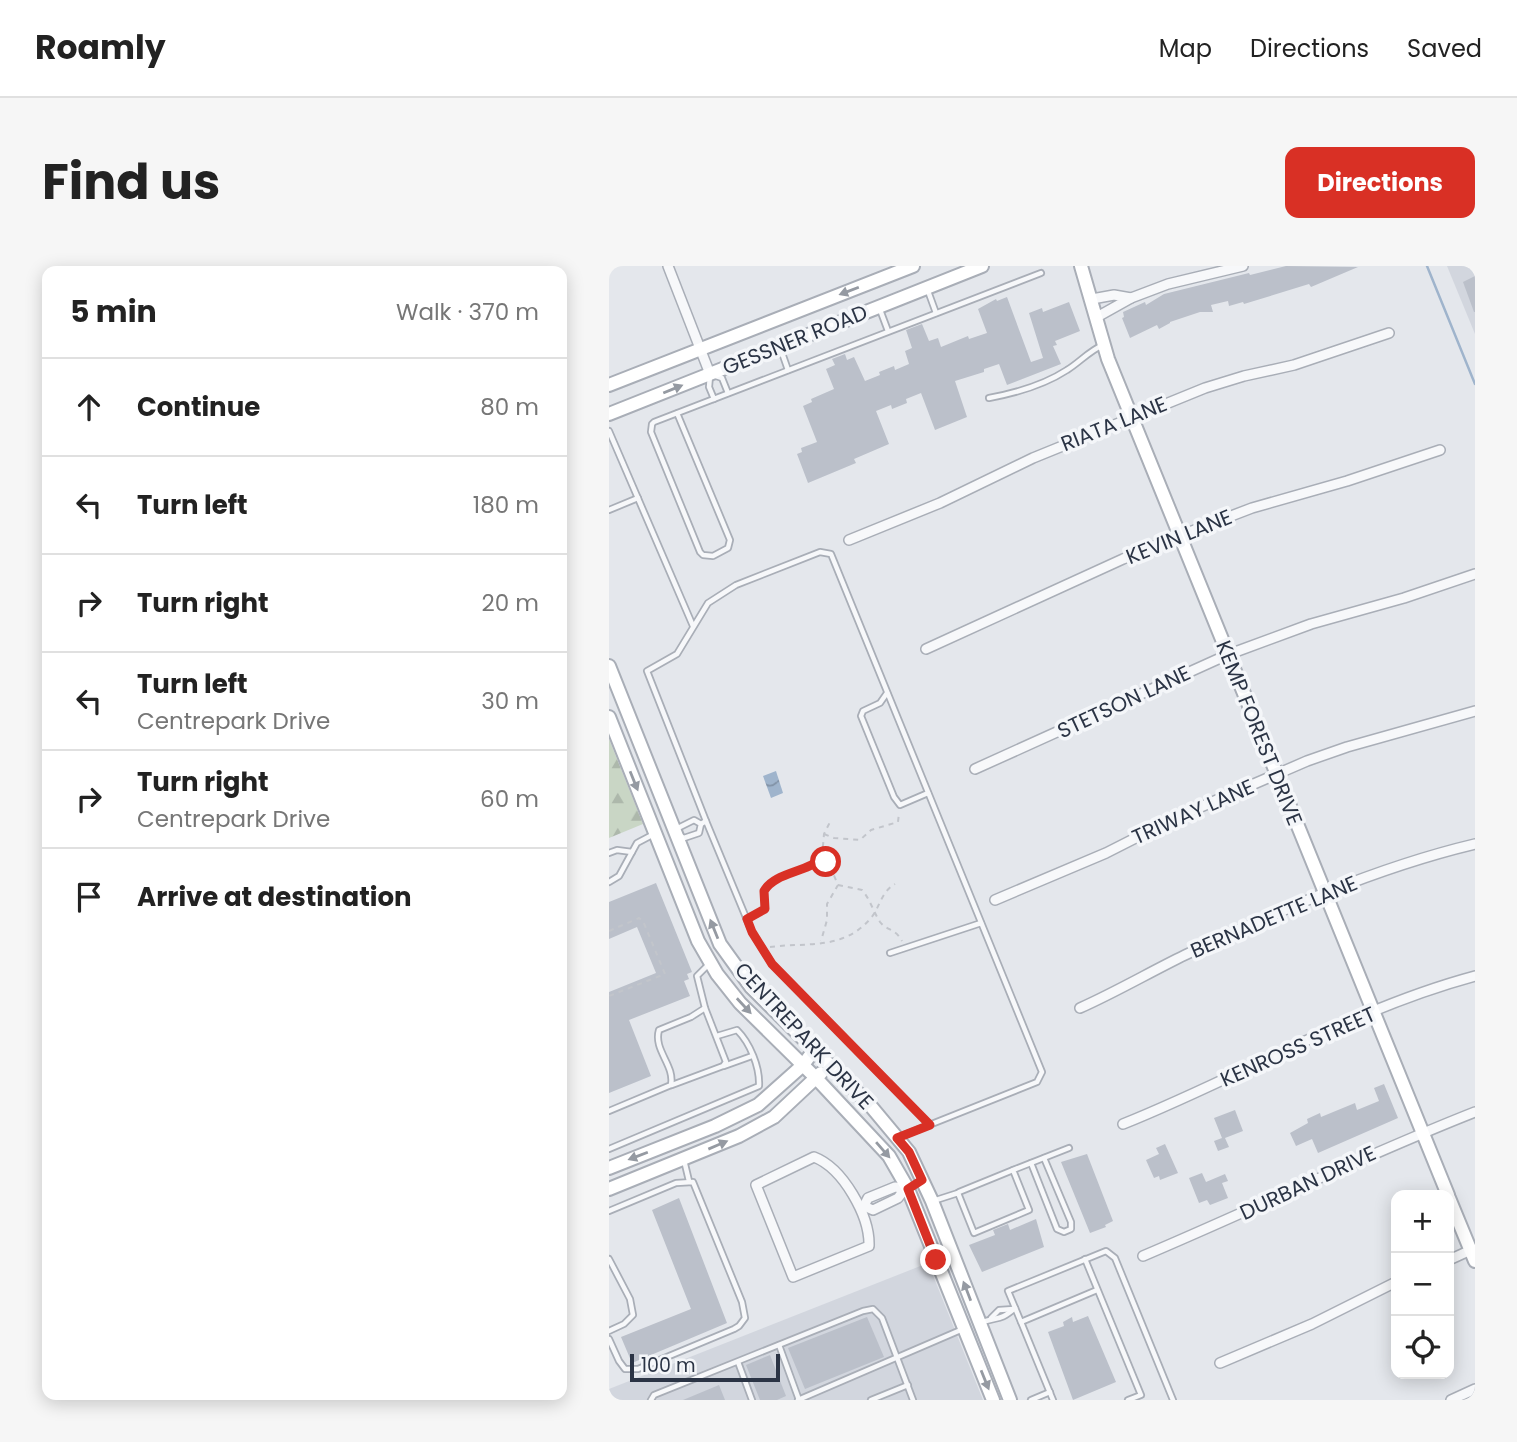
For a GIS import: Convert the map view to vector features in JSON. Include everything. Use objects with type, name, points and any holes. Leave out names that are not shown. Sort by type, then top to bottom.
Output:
[{"type":"street","points":[[668,266],[710,374]]},
{"type":"street","name":"GESSNER ROAD","points":[[609,385],[913,266]]},
{"type":"street","name":"GESSNER ROAD","points":[[609,414],[982,266]]},
{"type":"street","name":"KEMP FOREST DRIVE","points":[[1081,266],[1104,345],[1131,418],[1446,1190]]},
{"type":"street","points":[[1097,317],[1131,298],[1199,271],[1243,266]]},
{"type":"street","points":[[1091,299],[1114,295],[1131,298]]},
{"type":"street","name":"RIATA LANE","points":[[849,540],[940,503],[1034,458],[1205,388],[1294,365],[1389,333]]},
{"type":"street","name":"KEVIN LANE","points":[[926,649],[1179,536],[1252,508],[1347,481],[1440,450]]},
{"type":"street","name":"STETSON LANE","points":[[975,769],[1227,655],[1311,624],[1404,598],[1475,574]]},
{"type":"street","name":"CENTREPARK DRIVE","points":[[609,666],[720,944],[751,987],[869,1104],[909,1152],[985,1321],[1010,1400]]},
{"type":"street","points":[[609,715],[625,706]]},
{"type":"street","name":"TRIWAY LANE","points":[[995,900],[1106,853],[1173,819],[1347,747],[1475,711]]},
{"type":"street","name":"CENTREPARK DRIVE","points":[[609,715],[698,941],[740,1003],[816,1078],[889,1156],[906,1190],[993,1400]]},
{"type":"street","points":[[657,837],[677,833]]},
{"type":"street","name":"BERNADETTE LANE","points":[[1080,1007],[1206,946],[1325,893],[1433,854],[1475,844]]},
{"type":"street","points":[[710,962],[726,953]]},
{"type":"street","name":"KENROSS STREET","points":[[1123,1124],[1375,1012],[1475,976]]},
{"type":"street","points":[[609,1168],[758,1105],[803,1065],[814,1050]]},
{"type":"street","points":[[609,1189],[739,1136],[774,1117],[830,1066]]},
{"type":"street","name":"DURBAN DRIVE","points":[[1143,1256],[1422,1132],[1475,1112]]},
{"type":"street","points":[[677,1141],[684,1159]]},
{"type":"street","points":[[863,1207],[824,1161],[814,1157],[756,1185],[793,1277],[869,1245],[863,1207],[868,1198],[895,1187],[906,1190],[922,1180]]},
{"type":"street","name":"KEMP FOREST DRIVE","points":[[1454,1209],[1474,1253]]},
{"type":"street","points":[[1454,1259],[1474,1253]]},
{"type":"street","points":[[1220,1363],[1312,1324],[1391,1284]]},
{"type":"street","points":[[964,1329],[985,1321]]},
{"type":"street","points":[[1451,1400],[1475,1389]]},
{"type":"lane","points":[[677,413],[730,540],[728,548],[713,556],[708,557],[700,552],[651,432],[654,422],[677,413],[714,399],[888,331],[1041,273]]},
{"type":"lane","points":[[927,288],[936,313]]},
{"type":"lane","points":[[879,307],[888,331]]},
{"type":"lane","points":[[989,398],[1017,393],[1056,376],[1090,351],[1104,345]]},
{"type":"lane","points":[[780,346],[788,370]]},
{"type":"lane","points":[[714,399],[709,387],[710,374],[722,378],[728,393]]},
{"type":"lane","points":[[609,431],[693,627]]},
{"type":"lane","points":[[609,510],[638,498]]},
{"type":"lane","points":[[897,1138],[930,1125],[1037,1082],[1042,1072],[831,554],[820,552],[736,585],[708,603],[677,654],[647,671],[703,823],[762,948],[772,964],[930,1125]]},
{"type":"lane","points":[[887,692],[880,703],[863,710],[861,716],[894,797],[900,805],[928,793]]},
{"type":"lane","points":[[694,820],[703,823],[699,833],[684,838],[677,833],[678,827],[694,820]]},
{"type":"lane","points":[[609,882],[619,876],[637,843],[657,837]]},
{"type":"lane","points":[[609,853],[617,850],[632,852]]},
{"type":"lane","points":[[890,954],[981,923]]},
{"type":"lane","points":[[710,962],[697,976],[705,1007],[726,1057],[723,1066]]},
{"type":"lane","points":[[671,1085],[673,1077],[656,1039],[659,1030],[691,1017],[705,1007]]},
{"type":"lane","points":[[609,1149],[759,1086],[760,1078],[747,1040],[737,1030],[717,1036]]},
{"type":"lane","points":[[609,1111],[752,1056]]},
{"type":"lane","points":[[932,1201],[1069,1148]]},
{"type":"lane","points":[[1031,1163],[1058,1229],[1071,1229],[1071,1222],[1044,1158]]},
{"type":"lane","points":[[684,1159],[689,1181]]},
{"type":"lane","points":[[958,1193],[974,1233],[1029,1210],[1013,1170]]},
{"type":"lane","points":[[609,1211],[666,1187],[693,1182],[742,1302],[745,1318],[734,1329],[638,1369],[625,1369],[609,1339]]},
{"type":"lane","points":[[1053,1400],[1007,1291],[1106,1251],[1115,1258],[1174,1400]]},
{"type":"lane","points":[[609,1259],[630,1299],[633,1315],[624,1324],[609,1331]]},
{"type":"lane","points":[[1085,1259],[1142,1398],[1128,1400]]},
{"type":"lane","points":[[1021,1322],[1097,1290]]},
{"type":"lane","points":[[985,1321],[999,1310],[1015,1308]]},
{"type":"lane","points":[[651,1400],[654,1395],[873,1309],[882,1318],[913,1400]]},
{"type":"lane","points":[[779,1345],[798,1400],[964,1329]]},
{"type":"lane","points":[[738,1362],[752,1400]]},
{"type":"lane","points":[[871,1400],[908,1385]]},
{"type":"lane","points":[[1031,1400],[1050,1392]]},
{"type":"path","points":[[824,834],[834,838],[860,840],[871,830],[900,820],[900,805]]},
{"type":"path","points":[[830,822],[824,834],[822,858],[838,885]]},
{"type":"path","points":[[747,919],[765,909],[764,891],[770,882],[822,858]]},
{"type":"path","points":[[762,948],[807,946],[845,938],[867,922],[888,888],[895,884]]},
{"type":"path","points":[[838,885],[862,890],[884,926],[898,934],[903,949]]},
{"type":"path","points":[[821,941],[827,920],[827,904],[838,885]]},
{"type":"path","points":[[609,931],[639,918],[643,921],[664,974],[609,996]]},
{"type":"shaded area","points":[[1447,266],[1475,266],[1475,334]]},
{"type":"shaded area","points":[[928,1263],[983,1400],[609,1400],[609,1389]]},
{"type":"green space","points":[[609,739],[643,824],[609,838]]},
{"type":"water","points":[[776,771],[783,793],[771,798],[763,776]]},
{"type":"building","points":[[1286,266],[1358,267],[1311,287],[1309,284],[1244,304],[1243,302],[1229,306],[1228,301],[1211,305],[1213,312],[1200,312],[1170,322],[1159,329],[1157,325],[1130,338],[1122,318],[1123,312],[1145,302],[1146,305],[1164,294]]},
{"type":"building","points":[[1475,276],[1475,312],[1474,312],[1463,282]]},
{"type":"building","points":[[1007,297],[1031,362],[1043,358],[1029,313],[1042,308],[1043,312],[1069,302],[1080,331],[1055,341],[1057,345],[1053,346],[1061,364],[1007,385],[999,364],[955,381],[967,417],[935,430],[921,393],[892,409],[891,405],[876,411],[889,444],[854,459],[856,463],[808,483],[797,454],[802,452],[801,448],[817,442],[803,406],[812,402],[811,399],[834,389],[826,369],[835,365],[832,359],[845,354],[847,360],[854,357],[865,381],[894,366],[895,370],[909,364],[905,351],[912,348],[906,330],[922,324],[929,341],[938,338],[941,347],[968,336],[969,339],[987,333],[978,309],[996,299],[997,301]]},
{"type":"building","points":[[656,883],[692,972],[687,974],[689,979],[684,981],[690,996],[629,1020],[651,1076],[609,1093],[609,992],[656,973],[637,927],[609,939],[609,902]]},
{"type":"building","points":[[1384,1084],[1398,1118],[1318,1153],[1312,1139],[1296,1146],[1290,1133],[1308,1123],[1307,1119],[1320,1113],[1321,1117],[1355,1103],[1357,1110],[1379,1101],[1374,1088]]},
{"type":"building","points":[[1235,1110],[1243,1131],[1225,1138],[1229,1147],[1218,1151],[1214,1141],[1222,1138],[1214,1118]]},
{"type":"building","points":[[1165,1144],[1178,1173],[1160,1180],[1159,1176],[1154,1178],[1146,1160],[1159,1154],[1156,1148]]},
{"type":"building","points":[[1087,1154],[1113,1221],[1090,1233],[1061,1162]]},
{"type":"building","points":[[1202,1173],[1206,1182],[1225,1174],[1228,1181],[1222,1183],[1228,1198],[1210,1205],[1207,1200],[1199,1203],[1189,1178]]},
{"type":"building","points":[[679,1198],[727,1323],[632,1363],[621,1337],[691,1309],[652,1210]]},
{"type":"building","points":[[1036,1219],[1044,1247],[982,1272],[969,1245],[995,1235],[993,1230],[1008,1224],[1010,1230]]},
{"type":"building","points":[[1088,1316],[1116,1382],[1073,1400],[1048,1332],[1064,1326],[1063,1322],[1072,1317],[1073,1322]]},
{"type":"building","points":[[867,1317],[884,1357],[805,1389],[788,1348]]},
{"type":"building","points":[[770,1355],[786,1396],[777,1400],[760,1400],[746,1365]]},
{"type":"building","points":[[719,1385],[725,1400],[683,1400]]},
{"type":"waterway","points":[[1427,266],[1475,384]]},
{"type":"route","points":[[826,862],[822,858],[770,882],[764,891],[765,909],[747,919],[772,964],[930,1125],[897,1138],[909,1152],[922,1180],[908,1189],[936,1260]]}]
